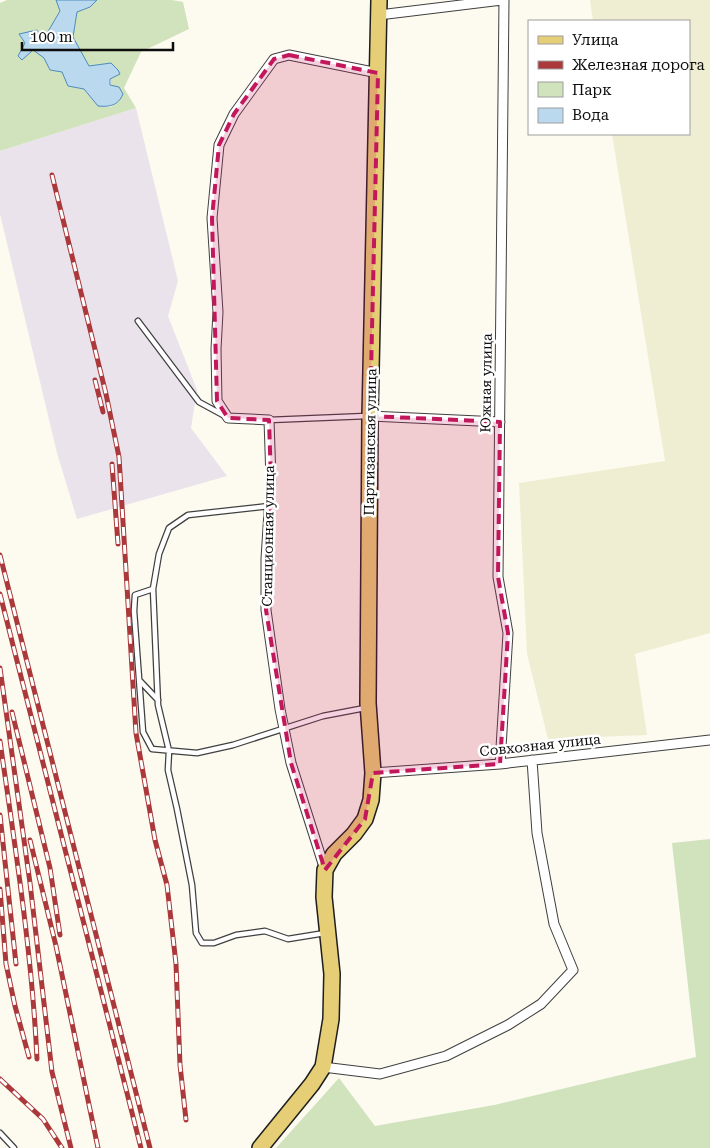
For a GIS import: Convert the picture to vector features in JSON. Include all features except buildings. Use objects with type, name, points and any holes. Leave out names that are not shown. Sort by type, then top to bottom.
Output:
[{"type":"main road","name":"Партизанская улица","points":[[325,870],[334,854],[354,834],[365,819],[371,800],[373,773],[369,708],[370,416],[379,7]]},
{"type":"main road","name":"Станционная улица","points":[[260,1148],[312,1084],[323,1067],[331,1019],[332,974],[324,897],[325,870]]},
{"type":"street","points":[[379,7],[503,0]]},
{"type":"street","name":"Южная улица","points":[[500,764],[508,633],[498,577],[503,0]]},
{"type":"street","points":[[268,420],[228,418],[217,401],[216,349],[218,312],[212,218],[218,145],[234,114],[274,59],[289,55],[378,73]]},
{"type":"street","points":[[370,416],[500,422]]},
{"type":"street","name":"Станционная улица","points":[[268,420],[271,480],[266,559],[266,610],[291,763],[325,870]]},
{"type":"street","name":"Совхозная улица","points":[[373,773],[500,764],[710,740]]},
{"type":"street","points":[[323,1067],[380,1074],[446,1056],[508,1025],[541,1004],[573,970],[554,924],[537,833],[532,760]]},
{"type":"lane","points":[[138,322],[200,402],[228,418]]},
{"type":"lane","points":[[268,420],[370,416]]},
{"type":"lane","points":[[269,506],[188,515],[169,528],[159,554],[152,589],[158,700],[169,751],[168,770],[192,884],[196,932],[202,943],[214,943],[236,935],[265,931],[288,939],[328,933]]},
{"type":"lane","points":[[152,589],[135,595],[134,610],[143,732],[152,749],[197,753],[233,745],[323,716],[369,708]]},
{"type":"lane","points":[[139,680],[158,700]]},
{"type":"lane","points":[[0,1133],[14,1148]]},
{"type":"highlighted area","points":[[289,55],[378,73],[370,416],[500,422],[498,577],[508,633],[500,764],[373,773],[365,819],[325,870],[291,763],[266,610],[271,480],[269,420],[228,418],[217,401],[212,218],[219,145],[234,114],[274,59]]},
{"type":"shaded area","points":[[590,0],[710,0],[710,633],[635,654],[647,735],[548,739],[527,654],[519,483],[665,461],[612,135],[690,135],[690,20],[593,20]]},
{"type":"shaded area","points":[[136,108],[178,281],[168,316],[197,390],[191,428],[227,476],[77,519],[57,453],[0,214],[0,151]]},
{"type":"green space","points":[[7,0],[56,0],[61,11],[42,41],[37,31],[19,35],[25,43],[44,58],[50,70],[62,72],[68,86],[84,89],[98,106],[111,107],[120,100],[111,85],[111,63],[89,66],[73,37],[77,12],[90,7],[97,0],[172,0],[183,2],[189,29],[141,52],[124,88],[136,108],[0,151],[0,3]]},
{"type":"green space","points":[[710,839],[710,1148],[276,1148],[339,1078],[375,1126],[494,1105],[696,1057],[672,843]]},
{"type":"water","points":[[56,0],[97,0],[90,7],[77,12],[73,37],[89,66],[111,63],[118,70],[120,74],[110,79],[110,85],[119,87],[123,94],[116,103],[109,106],[98,106],[84,89],[68,86],[62,72],[50,70],[44,58],[33,50],[22,60],[18,56],[25,43],[19,34],[37,30],[43,40],[60,11]]},
{"type":"railway","points":[[52,175],[106,394],[119,457],[136,733],[155,840],[167,885],[176,964],[180,1065],[186,1120]]},
{"type":"railway","points":[[95,380],[103,412]]},
{"type":"railway","points":[[112,464],[118,544]]},
{"type":"railway","points":[[0,555],[150,1148]]},
{"type":"railway","points":[[0,594],[141,1148]]},
{"type":"railway","points":[[0,668],[30,883],[52,1072],[71,1148]]},
{"type":"railway","points":[[12,712],[50,868],[60,935]]},
{"type":"railway","points":[[0,741],[27,939],[37,1059]]},
{"type":"railway","points":[[0,815],[16,964]]},
{"type":"railway","points":[[30,840],[56,946],[98,1148]]},
{"type":"railway","points":[[0,889],[6,964],[29,1057]]},
{"type":"railway","points":[[0,1079],[43,1119],[62,1148]]}]
